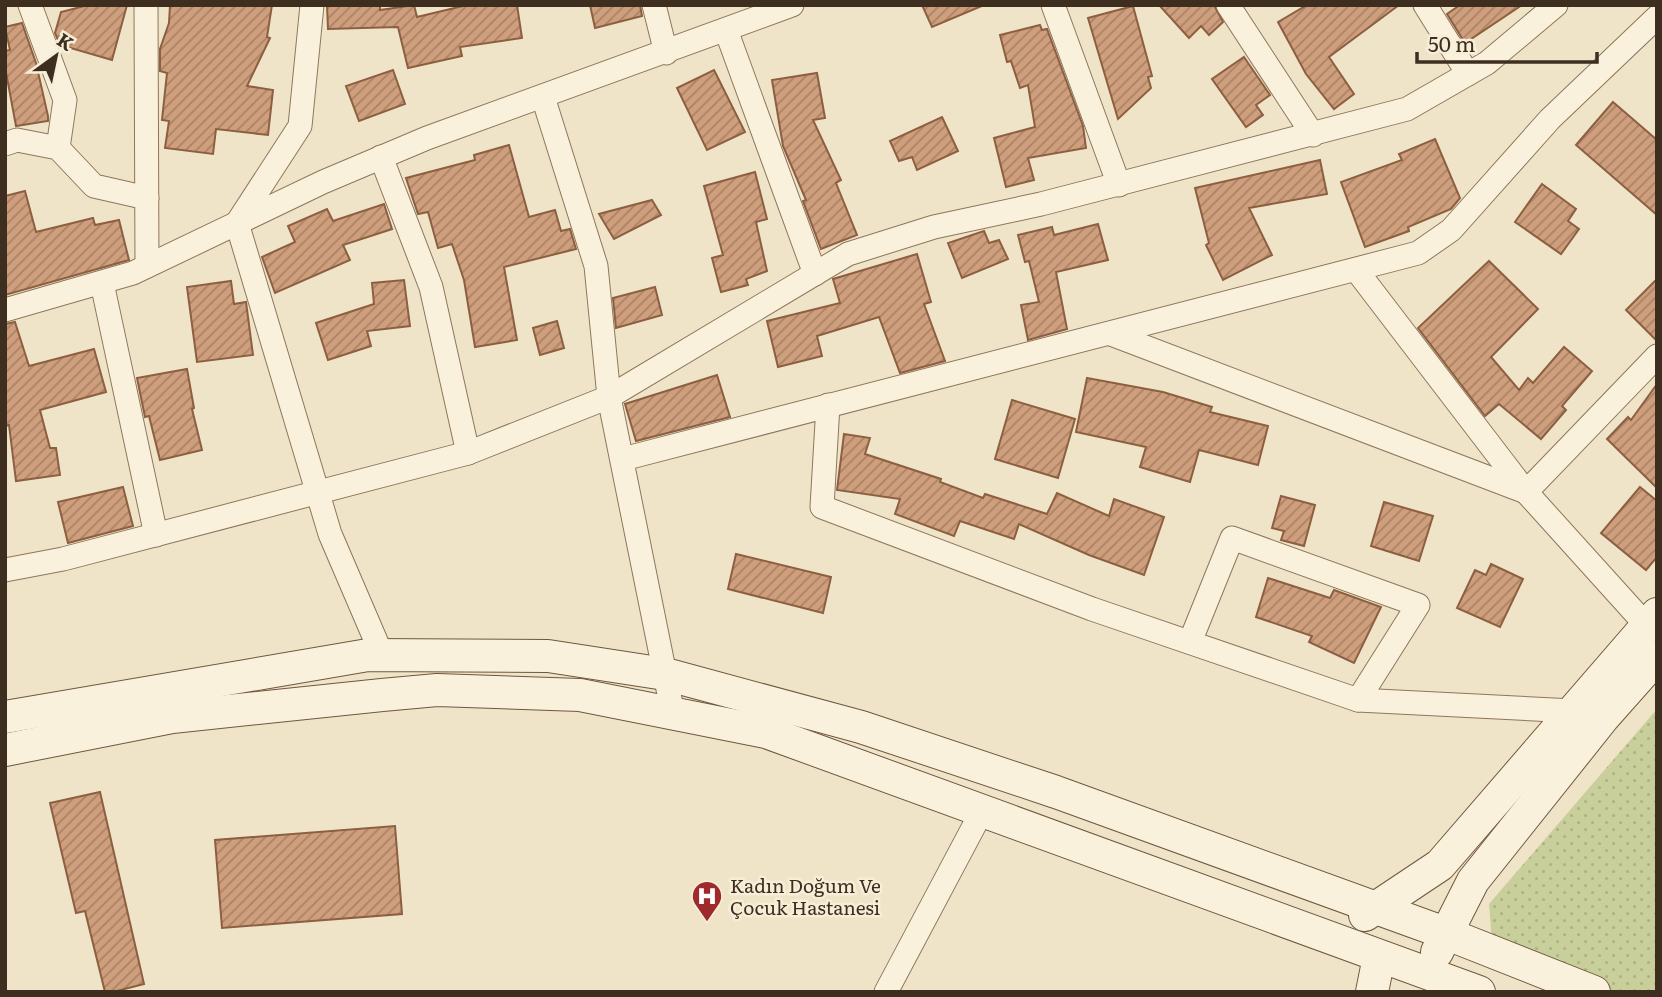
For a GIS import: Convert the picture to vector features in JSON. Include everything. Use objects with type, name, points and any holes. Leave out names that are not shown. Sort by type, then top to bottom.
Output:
[{"type":"main road","points":[[1331,937],[1440,864],[1652,620]]},
{"type":"main road","points":[[5,718],[277,670],[382,655],[548,656],[665,674],[861,727],[1056,792],[1446,933],[1594,992]]},
{"type":"main road","points":[[1429,972],[1473,881],[1603,718],[1657,657]]},
{"type":"main road","points":[[5,750],[172,717],[437,690],[580,695],[766,732],[1479,992]]},
{"type":"main road","points":[[1373,992],[1379,957]]},
{"type":"street","points":[[30,5],[65,100],[58,148]]},
{"type":"street","points":[[146,5],[147,266]]},
{"type":"street","points":[[312,5],[300,126],[237,223],[330,534],[382,655]]},
{"type":"street","points":[[654,5],[666,53]]},
{"type":"street","points":[[5,310],[102,283],[147,266],[381,157],[792,5]]},
{"type":"street","points":[[1053,5],[1119,185]]},
{"type":"street","points":[[1228,5],[1313,135]]},
{"type":"street","points":[[1425,5],[1468,74]]},
{"type":"street","points":[[6,568],[156,535],[468,453],[609,397],[848,254],[934,227],[1119,185],[1407,110],[1487,63],[1556,5]]},
{"type":"street","points":[[623,459],[1357,271],[1418,253],[1451,230],[1550,119],[1657,17]]},
{"type":"street","points":[[726,30],[815,274]]},
{"type":"street","points":[[543,97],[596,266],[609,397],[673,714]]},
{"type":"street","points":[[5,144],[17,140],[58,148],[94,186],[147,198]]},
{"type":"street","points":[[381,157],[431,287],[468,453]]},
{"type":"street","points":[[1357,271],[1526,492],[1652,620]]},
{"type":"street","points":[[102,283],[156,535]]},
{"type":"street","points":[[1111,334],[1526,492]]},
{"type":"street","points":[[1526,492],[1657,356]]},
{"type":"street","points":[[828,405],[822,507],[1190,642],[1358,700],[1574,711]]},
{"type":"street","points":[[1190,642],[1232,538],[1418,605],[1358,700]]},
{"type":"street","points":[[886,992],[982,811]]},
{"type":"green space","points":[[1657,709],[1657,992],[1612,992],[1510,956],[1492,944],[1489,904]]},
{"type":"building","points":[[88,5],[127,5],[112,60],[60,45],[55,33],[61,12]]},
{"type":"building","points":[[170,5],[272,5],[267,37],[270,38],[247,86],[273,90],[268,135],[216,129],[213,154],[165,148],[169,121],[162,120],[167,73],[160,71],[160,49],[169,23]]},
{"type":"building","points":[[327,5],[380,5],[380,10],[414,5],[417,17],[467,5],[517,5],[522,38],[460,47],[462,56],[408,68],[398,27],[328,29]]},
{"type":"building","points":[[590,5],[640,5],[642,16],[595,28]]},
{"type":"building","points":[[922,5],[984,5],[932,27]]},
{"type":"building","points":[[1159,5],[1214,5],[1223,22],[1209,35],[1201,26],[1189,38]]},
{"type":"building","points":[[1307,5],[1399,5],[1329,57],[1354,94],[1334,109],[1306,74],[1278,22]]},
{"type":"building","points":[[1460,5],[1522,5],[1465,43],[1447,14]]},
{"type":"building","points":[[1133,6],[1152,76],[1148,77],[1151,88],[1118,119],[1088,18]]},
{"type":"building","points":[[22,23],[36,63],[48,121],[16,126],[5,67],[5,51],[10,50],[5,27]]},
{"type":"building","points":[[1040,25],[1042,30],[1047,29],[1083,126],[1086,148],[1028,158],[1034,180],[1006,187],[994,138],[1035,127],[1028,85],[1020,88],[1011,61],[1007,62],[1000,35]]},
{"type":"building","points":[[1244,57],[1270,95],[1256,105],[1263,115],[1246,127],[1212,79]]},
{"type":"building","points":[[393,70],[405,104],[359,121],[346,86]]},
{"type":"building","points":[[714,70],[745,132],[707,150],[677,88]]},
{"type":"building","points":[[817,73],[825,118],[813,120],[841,180],[836,183],[857,235],[821,249],[803,201],[806,200],[783,146],[772,80]]},
{"type":"building","points":[[1613,102],[1657,140],[1657,215],[1576,145]]},
{"type":"building","points":[[942,117],[958,151],[917,170],[912,157],[899,161],[890,141]]},
{"type":"building","points":[[1435,139],[1460,198],[1451,209],[1408,227],[1409,231],[1365,247],[1341,182],[1402,160],[1399,154]]},
{"type":"building","points":[[509,145],[529,217],[555,210],[561,231],[570,229],[576,249],[504,267],[517,340],[475,347],[464,280],[452,244],[438,248],[428,212],[418,214],[406,178],[475,160],[474,155]]},
{"type":"building","points":[[1320,160],[1327,194],[1249,208],[1272,255],[1223,280],[1206,245],[1209,243],[1195,188]]},
{"type":"building","points":[[755,172],[767,219],[756,222],[767,271],[746,279],[748,285],[721,292],[712,258],[723,255],[704,186]]},
{"type":"building","points":[[1542,184],[1576,209],[1568,221],[1579,229],[1561,254],[1515,222]]},
{"type":"building","points":[[25,191],[36,232],[93,218],[95,225],[119,220],[129,260],[5,295],[5,196]]},
{"type":"building","points":[[652,200],[661,215],[614,239],[599,214]]},
{"type":"building","points":[[384,204],[392,229],[343,245],[350,260],[275,293],[262,257],[295,242],[288,226],[327,209],[333,221]]},
{"type":"building","points":[[1098,224],[1108,260],[1056,272],[1067,329],[1028,340],[1021,305],[1039,302],[1029,261],[1025,262],[1018,235],[1052,227],[1054,235]]},
{"type":"building","points":[[984,231],[989,243],[999,240],[1008,259],[962,278],[948,243]]},
{"type":"building","points":[[917,254],[931,302],[924,304],[945,361],[900,373],[879,317],[817,336],[822,356],[778,367],[767,321],[840,303],[833,279]]},
{"type":"building","points":[[1489,261],[1538,309],[1491,357],[1519,390],[1528,378],[1533,383],[1564,347],[1592,371],[1562,406],[1566,410],[1541,439],[1499,404],[1485,416],[1418,328]]},
{"type":"building","points":[[1657,279],[1657,341],[1626,310]]},
{"type":"building","points":[[404,280],[410,326],[367,331],[371,346],[328,360],[316,323],[374,304],[372,283]]},
{"type":"building","points":[[231,281],[234,304],[246,302],[253,355],[197,362],[187,287]]},
{"type":"building","points":[[655,287],[662,315],[616,328],[613,298]]},
{"type":"building","points":[[557,321],[564,348],[540,355],[533,328]]},
{"type":"building","points":[[15,322],[29,366],[94,349],[106,392],[40,410],[50,448],[56,448],[60,475],[16,481],[9,425],[5,426],[5,324]]},
{"type":"building","points":[[187,369],[194,408],[192,409],[202,450],[160,460],[149,416],[145,417],[137,378]]},
{"type":"building","points":[[717,375],[730,417],[636,441],[625,404]]},
{"type":"building","points":[[1087,378],[1163,392],[1212,407],[1210,412],[1268,426],[1258,465],[1199,450],[1190,482],[1140,467],[1146,447],[1076,432]]},
{"type":"building","points":[[1657,384],[1657,488],[1607,439],[1628,417],[1631,420]]},
{"type":"building","points":[[1012,400],[1075,419],[1058,478],[995,459]]},
{"type":"building","points":[[844,434],[870,438],[865,454],[941,479],[940,482],[983,498],[985,494],[1047,514],[1057,493],[1109,516],[1114,499],[1164,517],[1144,575],[1089,555],[1019,524],[1014,539],[960,521],[954,536],[895,514],[900,499],[837,490]]},
{"type":"building","points":[[123,487],[133,526],[68,543],[58,502]]},
{"type":"building","points":[[1640,487],[1657,501],[1657,557],[1646,570],[1601,533]]},
{"type":"building","points":[[1281,496],[1315,505],[1304,546],[1281,540],[1284,531],[1272,528]]},
{"type":"building","points":[[1384,502],[1433,516],[1419,561],[1371,546]]},
{"type":"building","points":[[736,554],[831,577],[823,613],[728,589]]},
{"type":"building","points":[[1491,564],[1523,579],[1500,627],[1457,608],[1475,570],[1486,575]]},
{"type":"building","points":[[1268,578],[1330,598],[1334,590],[1381,607],[1354,663],[1309,642],[1312,636],[1256,617]]},
{"type":"building","points":[[100,792],[144,984],[113,992],[105,992],[85,911],[76,913],[50,803]]},
{"type":"building","points":[[395,826],[402,914],[222,928],[215,840]]},
{"type":"place","name":"Kadın Doğum Ve Çocuk Hastanesi","points":[[707,923]]}]
